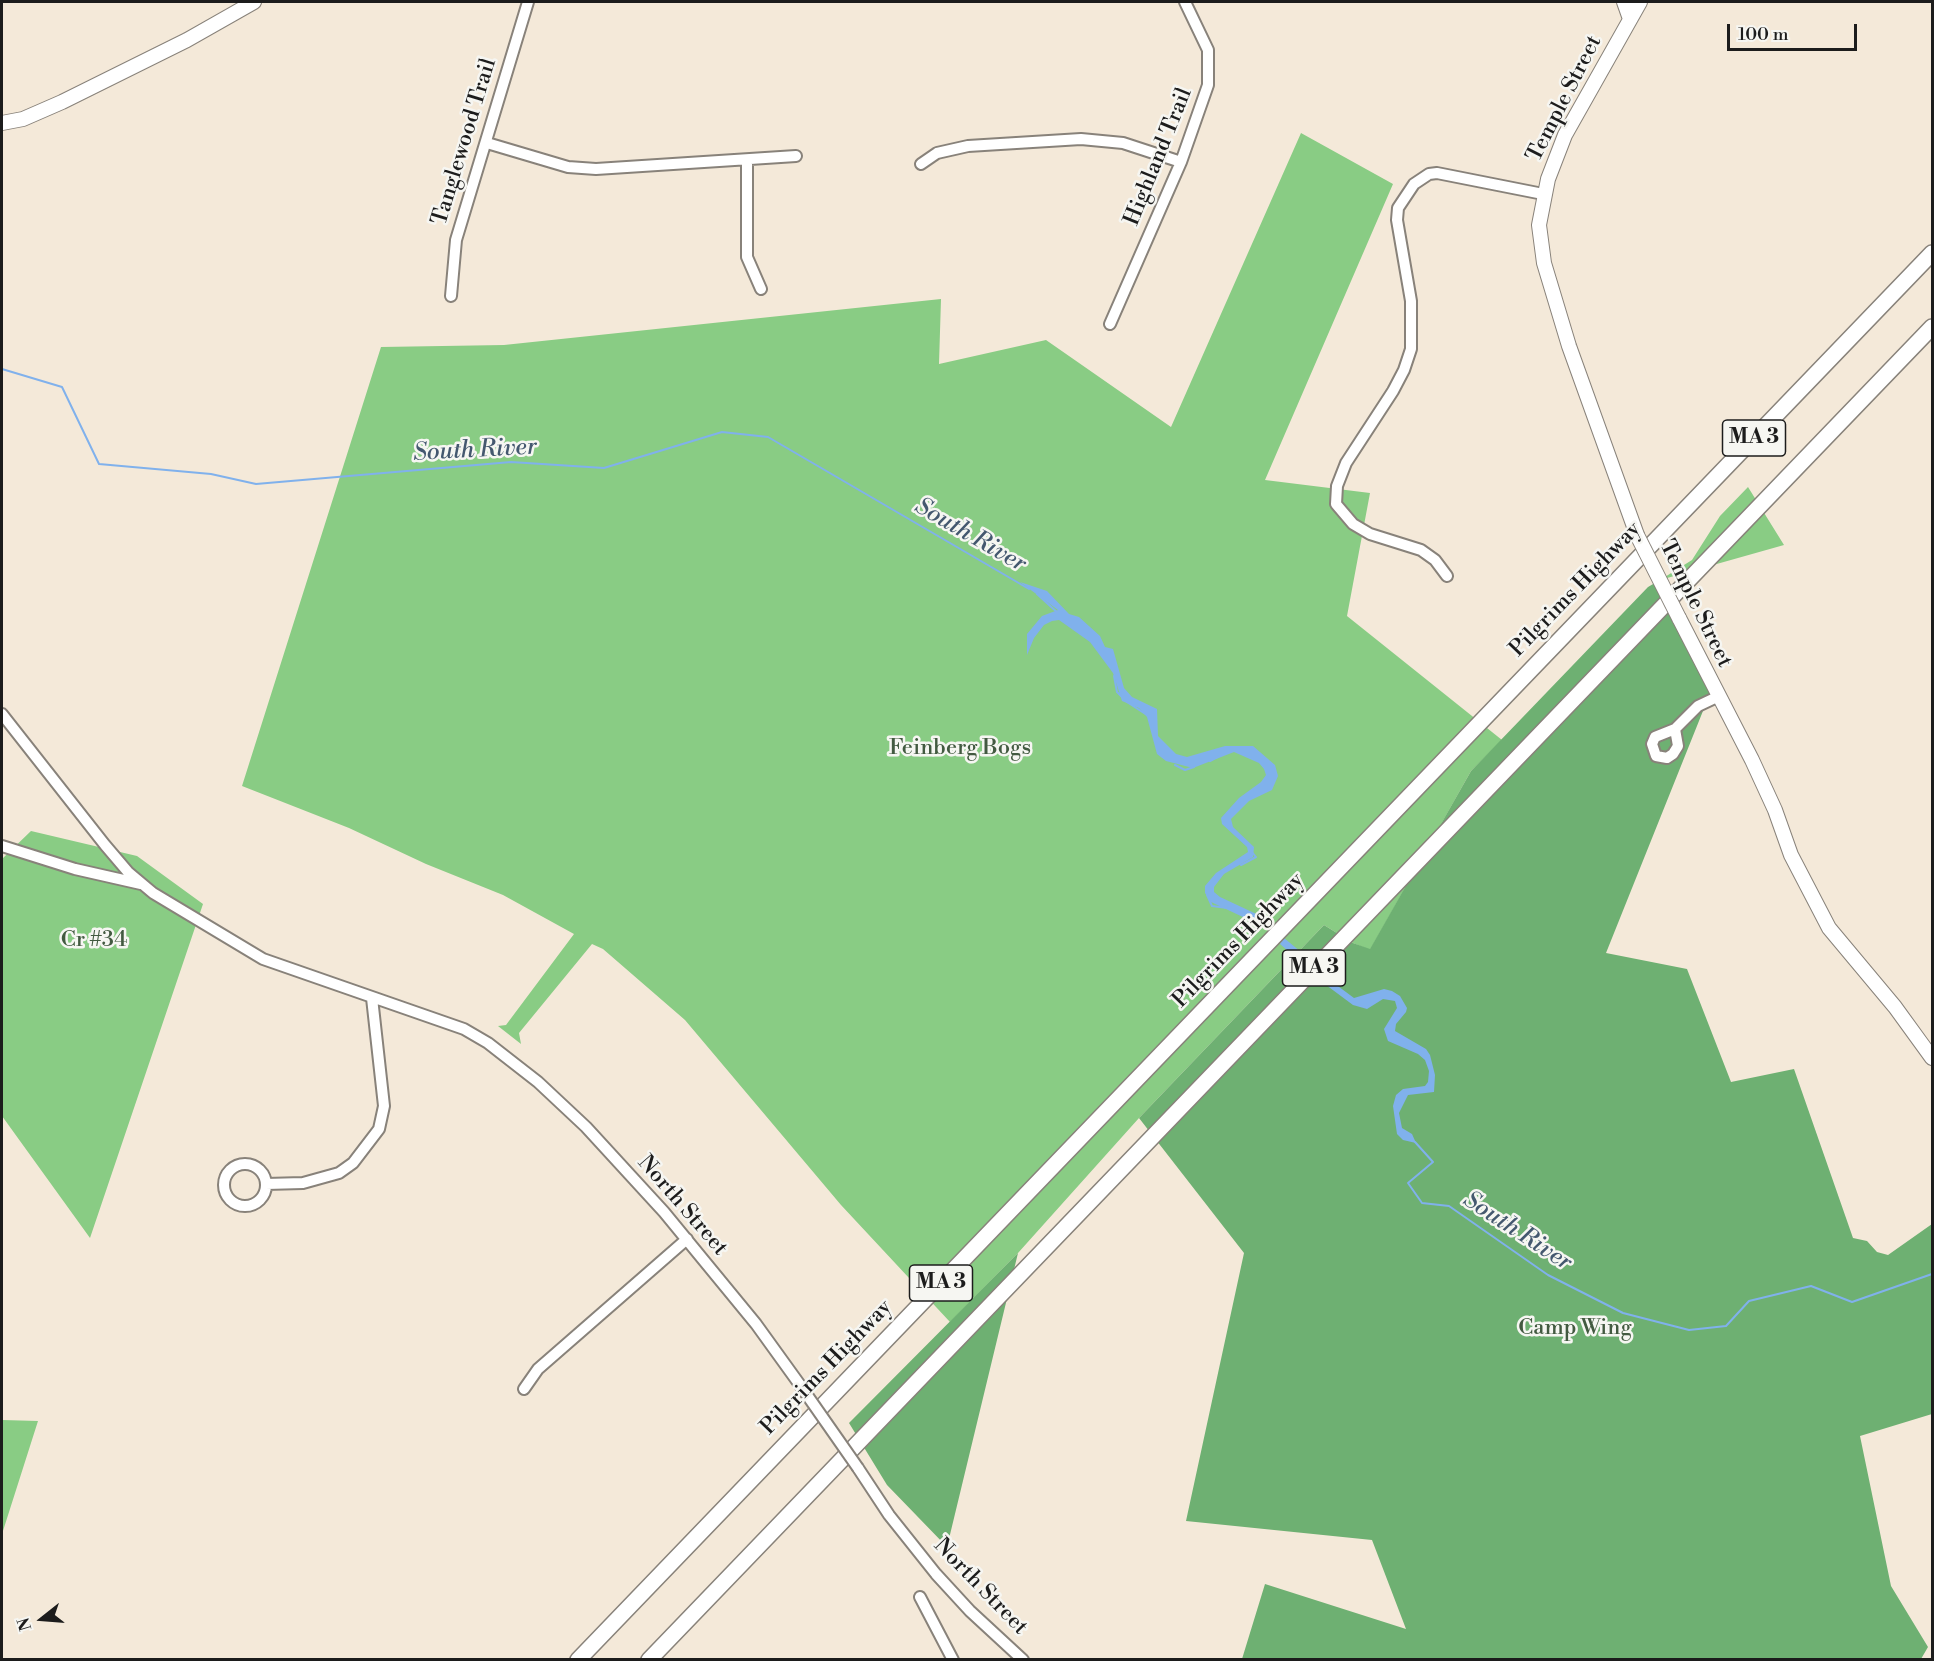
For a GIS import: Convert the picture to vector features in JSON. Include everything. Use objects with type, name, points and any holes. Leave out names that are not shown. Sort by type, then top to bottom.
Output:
[{"type":"highway","name":"Pilgrims Highway","points":[[578,1659],[1932,252]]},
{"type":"highway","name":"MA 3","points":[[649,1659],[1932,327]]},
{"type":"main road","points":[[2,123],[23,119],[62,102],[179,44],[254,2]]},
{"type":"main road","points":[[1624,2],[1630,19]]},
{"type":"main road","name":"Temple Street","points":[[1640,2],[1578,108],[1543,194],[1540,238],[1547,277],[1608,459],[1637,536],[1717,697],[1752,759],[1775,810],[1791,855],[1829,928],[1895,1007],[1932,1058]]},
{"type":"street","name":"Tanglewood Trail","points":[[451,296],[456,240],[528,2]]},
{"type":"street","name":"Highland Trail","points":[[1110,324],[1181,162],[1205,97],[1210,68],[1205,41],[1185,2]]},
{"type":"street","points":[[921,164],[937,153],[968,146],[1081,139],[1124,143],[1181,162]]},
{"type":"street","points":[[487,143],[568,167],[596,169],[747,162],[796,156]]},
{"type":"street","points":[[747,162],[747,257],[761,289]]},
{"type":"street","points":[[1447,576],[1435,560],[1421,550],[1370,534],[1353,525],[1336,504],[1337,486],[1346,463],[1393,391],[1404,370],[1411,349],[1412,308],[1397,220],[1398,208],[1414,184],[1429,174],[1437,173],[1543,194]]},
{"type":"street","points":[[1675,729],[1698,706],[1717,697]]},
{"type":"street","points":[[2,714],[94,832],[141,884]]},
{"type":"street","points":[[2,846],[75,868],[141,884]]},
{"type":"street","name":"North Street","points":[[141,884],[197,922],[263,959],[453,1024],[475,1035],[500,1052],[574,1115],[687,1239],[756,1324],[889,1515],[936,1574],[970,1611],[1023,1659]]},
{"type":"street","points":[[266,1184],[303,1183],[339,1173],[353,1163],[379,1129],[384,1106],[372,998]]},
{"type":"street","points":[[243,1164],[254,1166],[262,1173],[266,1184],[264,1195],[257,1203],[246,1207],[236,1205],[227,1198],[224,1187],[225,1176],[232,1168],[243,1164]]},
{"type":"street","points":[[524,1389],[531,1376],[559,1350],[687,1239]]},
{"type":"street","points":[[920,1597],[953,1659]]},
{"type":"green space","name":"Feinberg Bogs","points":[[1301,133],[1393,184],[1265,480],[1370,493],[1347,616],[1502,740],[1471,771],[1370,950],[1353,943],[1324,925],[1139,1118],[1018,1253],[950,1322],[841,1205],[685,1020],[603,949],[592,944],[519,1033],[521,1044],[498,1026],[506,1025],[574,934],[503,895],[426,864],[349,828],[242,786],[381,347],[504,345],[941,299],[939,364],[1046,340],[1171,427]]},
{"type":"green space","points":[[1748,487],[1784,545],[1660,580],[1692,560],[1720,516]]},
{"type":"green space","name":"Camp Wing","points":[[1660,580],[1717,676],[1606,953],[1687,969],[1731,1082],[1794,1069],[1853,1238],[1867,1241],[1877,1252],[1888,1255],[1932,1224],[1932,1414],[1860,1436],[1891,1586],[1928,1647],[1921,1659],[1242,1659],[1265,1584],[1406,1629],[1372,1540],[1186,1521],[1244,1253],[1139,1118],[1324,925],[1353,943],[1370,949],[1471,771],[1648,587]]},
{"type":"green space","name":"Cr #34","points":[[31,831],[137,856],[203,904],[90,1238],[2,1116],[2,859]]},
{"type":"green space","points":[[1018,1253],[947,1547],[887,1485],[849,1423]]},
{"type":"green space","points":[[2,1420],[38,1421],[2,1534]]},
{"type":"water","points":[[1020,582],[1047,591],[1069,614],[1079,617],[1100,636],[1105,647],[1113,649],[1124,688],[1132,697],[1157,709],[1158,736],[1176,754],[1187,757],[1225,746],[1253,746],[1275,765],[1278,776],[1272,790],[1249,801],[1231,819],[1233,827],[1254,847],[1253,857],[1224,874],[1214,887],[1214,892],[1220,897],[1265,918],[1260,925],[1211,902],[1205,893],[1205,886],[1216,873],[1248,852],[1247,847],[1222,824],[1221,818],[1239,798],[1261,782],[1266,775],[1264,769],[1259,763],[1234,752],[1193,768],[1166,761],[1157,754],[1147,717],[1139,708],[1122,701],[1113,673],[1090,642],[1059,620],[1044,625],[1034,638],[1027,655],[1027,634],[1042,616],[1058,610]]},
{"type":"water","points":[[1284,938],[1307,957],[1302,963],[1280,944]]},
{"type":"water","points":[[1323,975],[1354,998],[1384,989],[1392,991],[1400,996],[1407,1008],[1396,1024],[1395,1031],[1426,1049],[1430,1055],[1435,1075],[1434,1092],[1408,1095],[1399,1113],[1402,1128],[1412,1134],[1416,1143],[1403,1140],[1397,1134],[1393,1106],[1396,1095],[1403,1089],[1425,1086],[1428,1082],[1429,1071],[1425,1060],[1418,1054],[1388,1041],[1384,1029],[1397,1008],[1395,1001],[1383,999],[1367,1009],[1353,1005],[1318,979]]},
{"type":"waterway","name":"South River","points":[[2,369],[62,387],[99,464],[211,474],[256,484],[511,462],[604,468],[722,432],[768,437],[1029,589]]},
{"type":"waterway","name":"South River","points":[[1037,594],[1059,614]]},
{"type":"waterway","name":"South River","points":[[1114,676],[1117,692],[1121,696]]},
{"type":"waterway","name":"South River","points":[[1127,702],[1147,715]]},
{"type":"waterway","name":"South River","points":[[1210,761],[1221,755]]},
{"type":"waterway","name":"South River","points":[[1175,765],[1185,770],[1194,767]]},
{"type":"waterway","name":"South River","points":[[1241,865],[1256,857],[1252,852]]},
{"type":"waterway","name":"South River","points":[[1207,895],[1212,906],[1227,908]]},
{"type":"waterway","name":"South River","points":[[1415,1142],[1433,1162],[1408,1183],[1422,1203],[1449,1206],[1548,1275],[1623,1313],[1689,1330],[1726,1326],[1749,1301],[1811,1286],[1852,1302],[1932,1274]]}]
